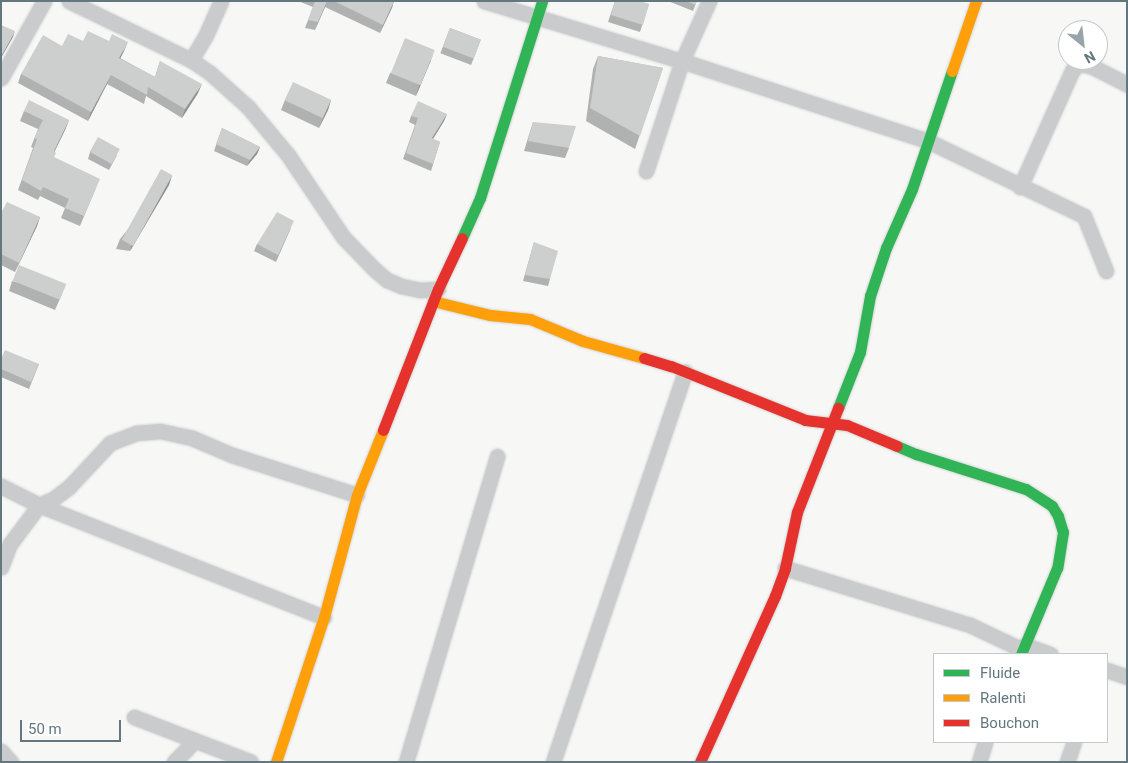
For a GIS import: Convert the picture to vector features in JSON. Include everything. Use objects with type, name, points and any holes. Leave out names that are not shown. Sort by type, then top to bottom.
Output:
[{"type":"street","points":[[1,78],[44,1]]},
{"type":"street","points":[[69,1],[191,60],[210,73],[248,107],[288,155],[343,237],[387,280],[490,315],[530,319],[583,341],[685,372],[805,420],[847,425],[865,431],[916,454],[962,467],[1026,489],[1052,506],[1058,516],[1062,532],[1057,568],[1023,650]]},
{"type":"street","points":[[191,60],[205,37],[221,1]]},
{"type":"street","points":[[484,1],[682,61],[928,141],[1020,187],[1084,216],[1106,271]]},
{"type":"street","points":[[276,762],[324,617],[357,495],[435,295],[480,198],[542,1]]},
{"type":"street","points":[[646,171],[682,61],[709,1]]},
{"type":"street","points":[[700,762],[775,596],[785,568],[797,512],[860,352],[870,296],[886,248],[912,189],[976,1]]},
{"type":"street","points":[[1020,187],[1072,71],[1076,66],[1084,64],[1094,67],[1127,84]]},
{"type":"street","points":[[553,762],[685,372]]},
{"type":"street","points":[[1,567],[10,544],[39,505],[53,499],[69,487],[110,443],[136,433],[160,431],[192,438],[232,455],[357,495]]},
{"type":"street","points":[[406,762],[497,456]]},
{"type":"street","points":[[1,486],[39,505],[324,617]]},
{"type":"street","points":[[785,568],[970,624],[1023,650],[1043,653]]},
{"type":"street","points":[[1108,670],[1127,676]]},
{"type":"street","points":[[134,717],[251,762]]},
{"type":"street","points":[[174,762],[195,740]]},
{"type":"street","points":[[978,762],[985,743]]},
{"type":"street","points":[[1067,762],[1074,743]]},
{"type":"street","points":[[1,751],[11,762]]},
{"type":"building","points":[[315,1],[327,1],[318,22],[308,20]]},
{"type":"building","points":[[334,1],[394,1],[383,25]]},
{"type":"building","points":[[615,1],[640,1],[649,4],[643,25],[611,15]]},
{"type":"building","points":[[687,1],[697,1],[695,5]]},
{"type":"building","points":[[1,25],[15,31],[1,56]]},
{"type":"building","points":[[450,28],[481,40],[474,58],[443,47]]},
{"type":"building","points":[[88,31],[109,41],[112,34],[128,42],[119,58],[155,77],[160,61],[202,84],[185,109],[148,87],[147,95],[111,75],[91,112],[21,74],[43,35],[62,46],[68,34],[83,41]]},
{"type":"building","points":[[405,38],[435,50],[420,85],[391,73]]},
{"type":"building","points":[[598,56],[663,68],[640,136],[590,108]]},
{"type":"building","points":[[293,82],[331,100],[323,118],[285,100]]},
{"type":"building","points":[[29,100],[69,120],[54,151],[56,153],[54,157],[100,179],[84,216],[65,208],[69,199],[43,187],[41,191],[22,180],[37,139],[34,138],[43,120],[24,111]]},
{"type":"building","points":[[418,101],[447,114],[432,138],[440,142],[433,164],[406,153],[418,118],[411,116]]},
{"type":"building","points":[[533,122],[576,126],[569,148],[528,141]]},
{"type":"building","points":[[222,128],[260,147],[250,160],[216,144]]},
{"type":"building","points":[[98,137],[120,149],[112,164],[90,152]]},
{"type":"building","points":[[161,169],[172,175],[133,246],[122,240]]},
{"type":"building","points":[[7,202],[40,217],[19,263],[1,254],[1,213]]},
{"type":"building","points":[[277,212],[294,221],[278,255],[257,244]]},
{"type":"building","points":[[534,242],[558,251],[550,279],[525,275]]},
{"type":"building","points":[[19,265],[66,284],[60,300],[13,281]]},
{"type":"building","points":[[5,350],[39,364],[31,382],[1,369],[1,359]]},
{"type":"traffic: fast","points":[[462,238],[480,198],[542,1]]},
{"type":"traffic: fast","points":[[838,408],[860,352],[870,296],[886,248],[912,189],[952,71]]},
{"type":"traffic: fast","points":[[897,446],[916,454],[1026,489],[1052,506],[1058,516],[1063,532],[1057,568],[1021,653]]},
{"type":"traffic: slow","points":[[952,71],[976,1]]},
{"type":"traffic: slow","points":[[433,301],[490,315],[530,319],[583,341],[644,358]]},
{"type":"traffic: slow","points":[[276,762],[324,617],[357,495],[383,430]]},
{"type":"traffic: jam","points":[[383,430],[438,289],[462,238]]},
{"type":"traffic: jam","points":[[644,358],[671,366],[805,420],[847,425],[897,446]]},
{"type":"traffic: jam","points":[[700,762],[775,596],[785,568],[797,512],[838,408]]}]
